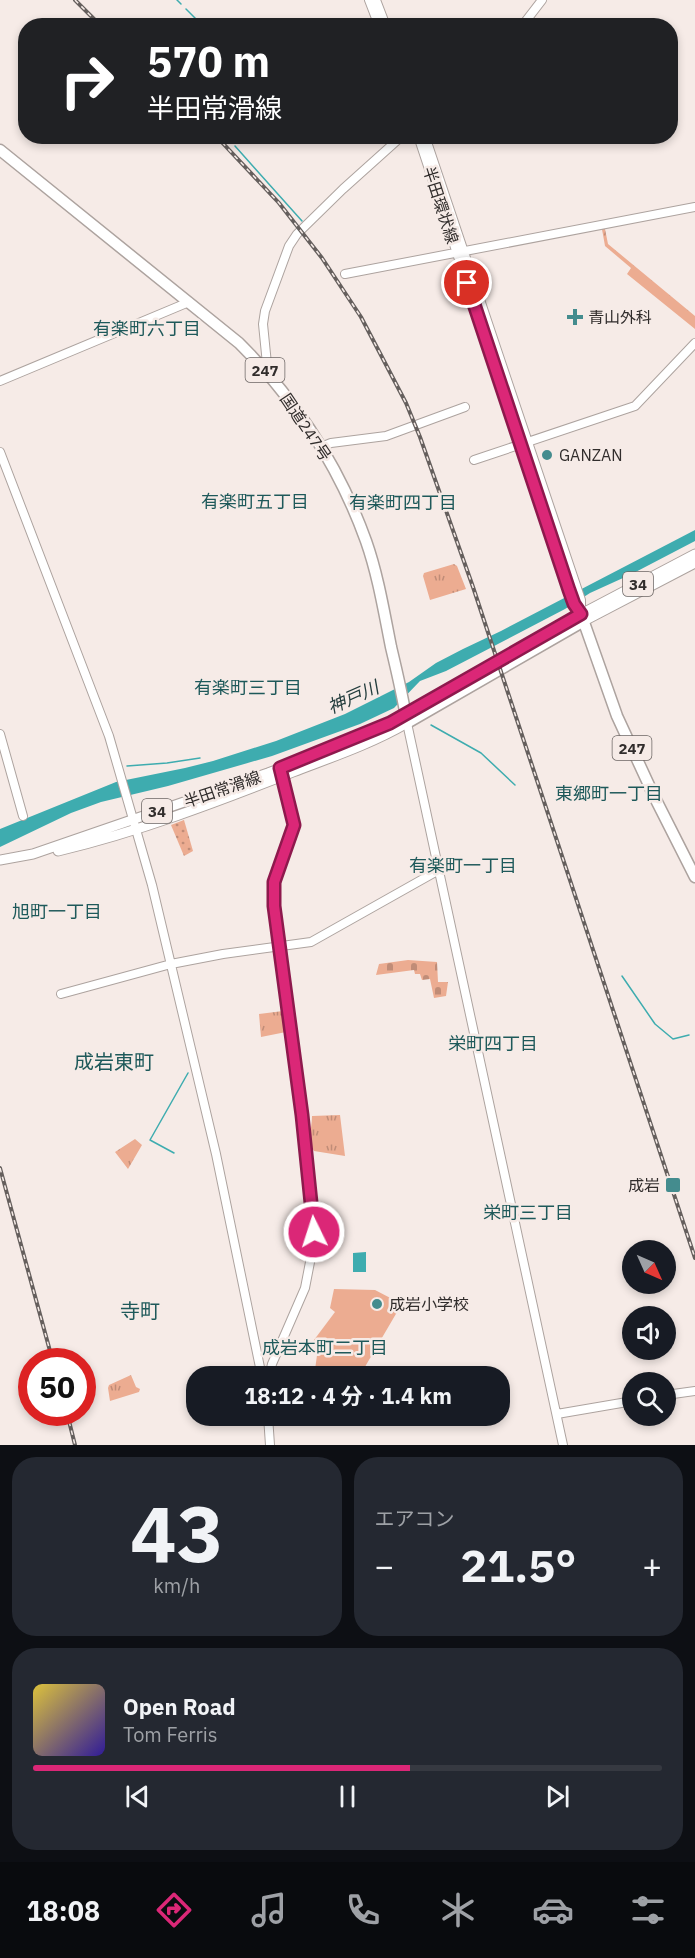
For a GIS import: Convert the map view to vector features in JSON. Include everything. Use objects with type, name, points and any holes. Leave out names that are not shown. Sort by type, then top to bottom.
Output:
[{"type":"highway","name":"国道247号","points":[[0,150],[239,344],[268,374],[299,414],[321,447],[350,501],[366,541],[406,714]]},
{"type":"highway","points":[[406,714],[582,618]]},
{"type":"highway","name":"247","points":[[582,618],[617,716],[695,877]]},
{"type":"main road","name":"34","points":[[582,618],[695,554]]},
{"type":"main road","name":"34","points":[[582,618],[695,563]]},
{"type":"main road","name":"半田常滑線","points":[[0,861],[97,842],[135,824],[281,772],[355,749],[406,714]]},
{"type":"street","points":[[369,0],[375,18]]},
{"type":"street","points":[[376,0],[383,18]]},
{"type":"street","points":[[528,18],[542,0]]},
{"type":"street","points":[[268,374],[263,324],[265,311],[290,246],[297,234],[393,144]]},
{"type":"street","name":"半田環状線","points":[[421,144],[460,252],[582,618]]},
{"type":"street","name":"半田環状線","points":[[427,144],[460,252]]},
{"type":"street","points":[[345,274],[695,207]]},
{"type":"street","points":[[0,381],[189,302]]},
{"type":"street","points":[[474,459],[635,406],[695,344]]},
{"type":"street","points":[[321,447],[332,443],[386,436],[465,407]]},
{"type":"street","points":[[0,452],[109,736],[128,799],[152,885],[216,1154],[260,1366]]},
{"type":"street","points":[[406,714],[563,1445]]},
{"type":"street","points":[[0,734],[16,798],[23,816]]},
{"type":"street","points":[[273,1366],[305,1288],[314,1232],[302,1115],[274,906],[274,882],[294,825],[281,772]]},
{"type":"street","points":[[61,994],[171,964],[311,942],[439,870]]},
{"type":"street","points":[[676,1394],[695,1391]]},
{"type":"street","points":[[557,1414],[622,1403]]},
{"type":"street","points":[[269,1426],[270,1445]]},
{"type":"green space","points":[[602,229],[605,229],[608,244],[695,316],[695,329],[627,274],[631,268],[605,246]]},
{"type":"green space","points":[[454,564],[457,566],[466,589],[430,600],[424,573]]},
{"type":"green space","points":[[184,820],[193,851],[184,856],[171,825]]},
{"type":"green space","points":[[408,960],[437,962],[438,982],[448,982],[446,996],[434,998],[430,979],[422,980],[420,974],[415,974],[414,970],[376,975],[379,964]]},
{"type":"green space","points":[[283,1011],[286,1032],[261,1037],[259,1014]]},
{"type":"green space","points":[[340,1115],[345,1156],[314,1151],[310,1139],[312,1116]]},
{"type":"green space","points":[[135,1139],[142,1145],[128,1169],[115,1152]]},
{"type":"green space","points":[[334,1289],[375,1290],[400,1303],[400,1307],[365,1366],[316,1366],[318,1348],[311,1344],[335,1312],[330,1308]]},
{"type":"green space","points":[[131,1375],[136,1387],[140,1389],[139,1392],[110,1401],[109,1385]]},
{"type":"water","points":[[695,530],[695,541],[625,579],[590,593],[565,609],[446,671],[420,681],[394,708],[360,724],[272,756],[168,786],[101,802],[71,813],[0,847],[0,829],[116,782],[213,761],[276,741],[345,714],[409,682],[436,663]]},
{"type":"water","points":[[366,1252],[366,1272],[353,1272],[353,1253]]},
{"type":"waterway","points":[[177,0],[181,4]]},
{"type":"waterway","points":[[186,9],[195,18]]},
{"type":"waterway","points":[[235,146],[302,221]]},
{"type":"waterway","points":[[431,725],[481,753],[515,785]]},
{"type":"waterway","points":[[127,766],[200,758]]},
{"type":"waterway","points":[[622,976],[655,1024],[673,1039],[689,1035]]},
{"type":"waterway","points":[[174,1153],[150,1140],[188,1073]]},
{"type":"railway","points":[[75,0],[93,18]]},
{"type":"railway","points":[[224,144],[279,203],[322,258],[361,317],[406,403],[473,587],[695,1258]]},
{"type":"railway","points":[[0,1168],[49,1348]]},
{"type":"railway","points":[[70,1426],[75,1445]]},
{"type":"place","name":"青山外科","points":[[575,317]]},
{"type":"place","name":"GANZAN","points":[[547,455]]},
{"type":"place","name":"成岩","points":[[673,1185]]},
{"type":"place","name":"成岩小学校","points":[[377,1304]]},
{"type":"district","name":"有楽町六丁目","points":[[147,328]]},
{"type":"district","name":"有楽町五丁目","points":[[255,501]]},
{"type":"district","name":"有楽町四丁目","points":[[403,502]]},
{"type":"district","name":"有楽町三丁目","points":[[248,687]]},
{"type":"district","name":"東郷町一丁目","points":[[609,793]]},
{"type":"district","name":"有楽町一丁目","points":[[463,865]]},
{"type":"district","name":"旭町一丁目","points":[[57,911]]},
{"type":"district","name":"栄町四丁目","points":[[493,1043]]},
{"type":"district","name":"成岩東町","points":[[114,1061]]},
{"type":"district","name":"栄町三丁目","points":[[528,1212]]},
{"type":"district","name":"寺町","points":[[140,1310]]},
{"type":"district","name":"成岩本町二丁目","points":[[325,1347]]},
{"type":"route","points":[[314,1232],[302,1115],[274,906],[274,882],[294,825],[280,768],[324,752],[390,723],[581,614],[569,590],[467,283]]},
{"type":"water label","name":"神戸川","points":[[353,697]]}]
